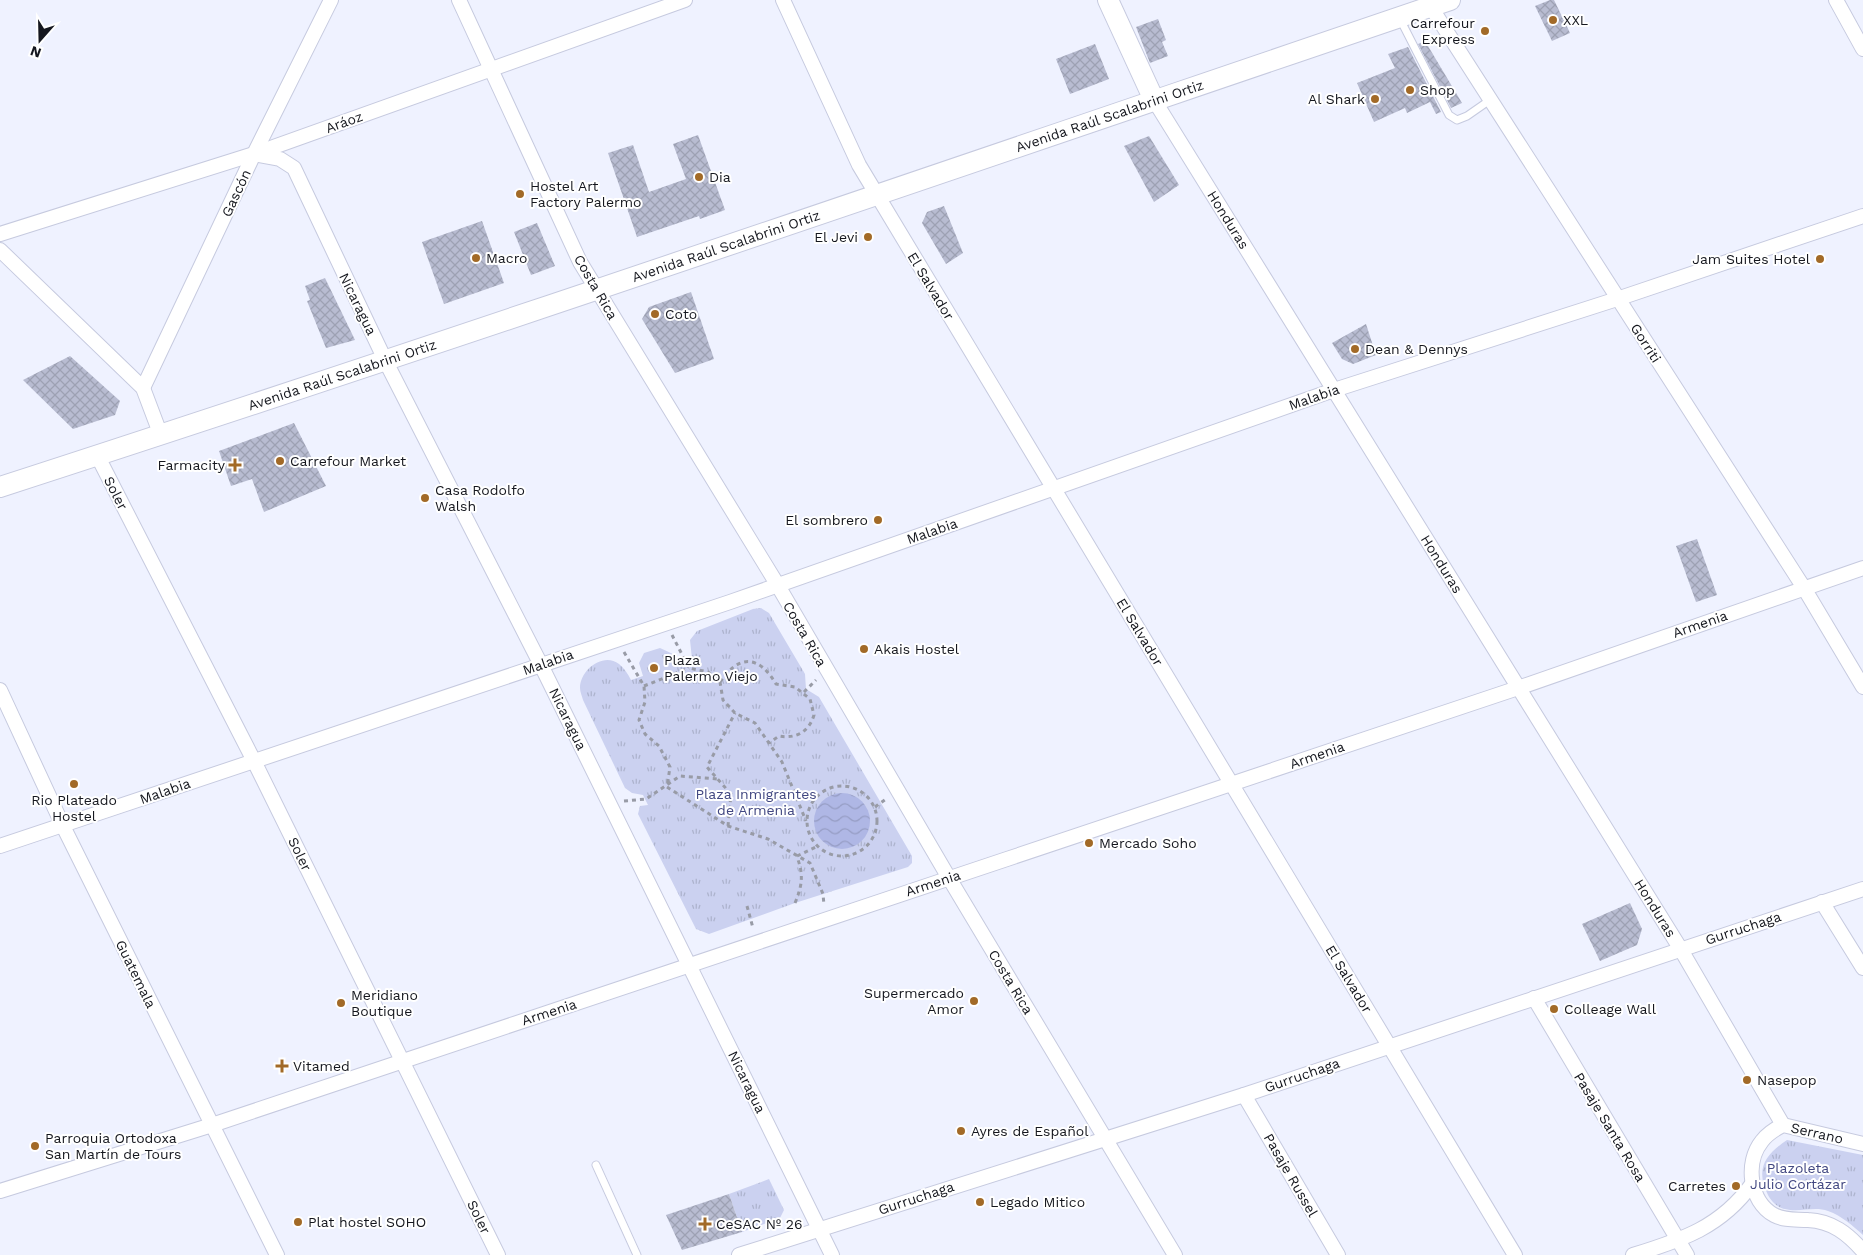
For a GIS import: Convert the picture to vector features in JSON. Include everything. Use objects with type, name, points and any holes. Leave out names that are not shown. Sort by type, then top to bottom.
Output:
[{"type":"main road","name":"Honduras","points":[[1108,0],[1154,100]]},
{"type":"main road","name":"Avenida Raúl Scalabrini Ortiz","points":[[0,487],[160,433],[386,362],[596,288],[877,196],[1399,17],[1429,3],[1450,0]]},
{"type":"street","name":"Gascón","points":[[143,388],[254,154],[331,0]]},
{"type":"street","name":"Costa Rica","points":[[459,0],[580,262],[777,584],[949,878],[1175,1255]]},
{"type":"street","name":"Aráoz","points":[[0,234],[254,154],[685,0]]},
{"type":"street","name":"El Salvador","points":[[783,0],[859,165],[877,196],[1515,1255]]},
{"type":"street","points":[[1836,0],[1863,49]]},
{"type":"street","name":"Gorriti","points":[[1429,3],[1804,588],[1863,687]]},
{"type":"street","name":"Honduras","points":[[1154,100],[1680,948],[1783,1125]]},
{"type":"street","name":"Nicaragua","points":[[254,154],[280,159],[294,168],[386,362],[541,664],[832,1255]]},
{"type":"street","name":"Malabia","points":[[0,846],[1053,490],[1334,390],[1617,299],[1863,216]]},
{"type":"street","points":[[0,250],[143,388],[160,433]]},
{"type":"street","name":"Soler","points":[[97,455],[254,761],[498,1255]]},
{"type":"street","name":"Armenia","points":[[0,1192],[212,1125],[690,966],[1518,688],[1863,568]]},
{"type":"street","name":"Guatemala","points":[[0,690],[63,826],[277,1255]]},
{"type":"street","name":"Gurruchaga","points":[[739,1255],[1244,1095],[1680,948],[1863,889]]},
{"type":"street","points":[[1822,902],[1863,968]]},
{"type":"street","name":"Pasaje Santa Rosa","points":[[1534,998],[1687,1255]]},
{"type":"street","name":"Pasaje Russel","points":[[1244,1095],[1338,1255]]},
{"type":"street","name":"Serrano","points":[[1752,1184],[1751,1167],[1761,1142],[1769,1132],[1783,1125],[1863,1144]]},
{"type":"street","points":[[1633,1255],[1679,1241],[1704,1229],[1720,1218],[1742,1198],[1752,1184],[1764,1207],[1774,1214],[1787,1220],[1826,1222],[1842,1231],[1863,1252]]},
{"type":"lane","points":[[1399,17],[1449,115],[1457,120],[1490,100]]},
{"type":"lane","points":[[596,1164],[637,1255]]},
{"type":"path","points":[[665,622],[690,668]]},
{"type":"path","points":[[616,639],[644,686],[645,702],[640,720],[645,734],[659,746],[670,767],[667,787]]},
{"type":"path","points":[[720,682],[734,666],[743,662],[754,662],[764,667],[776,684],[805,690],[813,706],[812,723],[806,731],[798,736],[788,738],[779,736],[769,743]]},
{"type":"path","points":[[644,686],[690,668],[708,672],[720,682],[723,700],[735,714],[755,723],[782,762],[806,822],[809,835],[816,847],[828,854],[842,857],[862,850],[875,835],[878,821],[875,807],[867,796],[855,788],[841,786],[828,788],[816,796],[808,808],[806,822]]},
{"type":"path","points":[[728,826],[731,794],[707,767],[735,714]]},
{"type":"path","points":[[608,801],[646,799],[667,787],[680,776],[718,778]]},
{"type":"path","points":[[667,787],[728,826],[768,839],[810,863],[822,894],[826,920]]},
{"type":"path","points":[[875,807],[881,804]]},
{"type":"path","points":[[797,856],[816,847]]},
{"type":"path","points":[[794,903],[802,887],[802,872],[797,856]]},
{"type":"path","points":[[747,906],[752,918],[754,944]]},
{"type":"green space","name":"Plaza Inmigrantes de Armenia","points":[[761,608],[769,613],[805,674],[806,689],[819,697],[912,856],[912,863],[908,867],[795,903],[709,934],[696,929],[638,814],[640,806],[648,805],[643,795],[632,793],[625,788],[583,700],[580,689],[581,681],[588,669],[606,660],[619,664],[631,680],[643,676],[639,663],[644,653],[660,648],[673,654],[679,664],[692,659],[690,640],[697,631],[753,609]]},
{"type":"green space","name":"Plazoleta Julio Cortázar","points":[[1787,1140],[1863,1155],[1863,1235],[1843,1218],[1828,1211],[1817,1209],[1790,1210],[1777,1206],[1771,1200],[1764,1186],[1762,1170],[1764,1163],[1773,1151]]},
{"type":"green space","points":[[769,1179],[784,1210],[780,1218],[742,1232],[729,1194]]},
{"type":"water","points":[[842,793],[853,795],[862,801],[868,810],[870,821],[868,832],[862,841],[853,847],[842,849],[831,847],[822,841],[816,832],[814,821],[816,810],[822,801],[831,795]]},
{"type":"building","name":"XXL","points":[[1554,0],[1570,33],[1552,41],[1535,6]]},
{"type":"building","points":[[1158,19],[1166,40],[1162,42],[1168,56],[1150,63],[1136,27]]},
{"type":"building","points":[[1425,41],[1462,103],[1451,108],[1418,44]]},
{"type":"building","points":[[1095,44],[1109,79],[1070,94],[1056,59]]},
{"type":"building","points":[[1408,47],[1441,112],[1436,114],[1430,102],[1407,113],[1405,108],[1374,122],[1357,83],[1395,68],[1388,54]]},
{"type":"building","points":[[698,135],[725,210],[700,219],[699,216],[637,237],[608,153],[633,145],[649,192],[686,179],[673,144]]},
{"type":"building","points":[[1149,136],[1179,185],[1154,202],[1124,146]]},
{"type":"building","points":[[944,206],[963,253],[946,264],[922,223],[927,212]]},
{"type":"building","points":[[482,221],[504,283],[444,304],[422,242]]},
{"type":"building","points":[[537,223],[555,266],[531,275],[514,232]]},
{"type":"building","points":[[325,278],[355,340],[326,348],[307,301],[310,300],[305,286]]},
{"type":"building","points":[[691,292],[714,359],[675,373],[642,319],[649,307]]},
{"type":"building","name":"Dean & Dennys","points":[[1366,324],[1376,355],[1353,364],[1342,359],[1332,343]]},
{"type":"building","points":[[70,356],[120,401],[115,415],[73,429],[23,380]]},
{"type":"building","name":"Carrefour Market","points":[[294,423],[326,486],[264,512],[252,479],[231,486],[219,451]]},
{"type":"building","points":[[1697,539],[1717,595],[1696,602],[1676,546]]},
{"type":"building","points":[[1630,903],[1642,929],[1637,945],[1600,961],[1582,924]]},
{"type":"building","name":"CeSAC Nº 26","points":[[729,1194],[742,1232],[682,1250],[666,1215]]},
{"type":"place","name":"XXL","points":[[1553,20]]},
{"type":"place","name":"Carrefour Express","points":[[1485,31]]},
{"type":"place","name":"Shop","points":[[1410,90]]},
{"type":"place","name":"Al Shark","points":[[1375,99]]},
{"type":"place","name":"Dia","points":[[699,177]]},
{"type":"place","name":"Hostel Art Factory Palermo","points":[[520,194]]},
{"type":"place","name":"El Jevi","points":[[868,237]]},
{"type":"place","name":"Macro","points":[[476,258]]},
{"type":"place","name":"Jam Suites Hotel","points":[[1820,259]]},
{"type":"place","name":"Coto","points":[[655,314]]},
{"type":"place","name":"Dean & Dennys","points":[[1355,349]]},
{"type":"place","name":"Carrefour Market","points":[[280,461]]},
{"type":"place","name":"Farmacity","points":[[235,465]]},
{"type":"place","name":"Casa Rodolfo Walsh","points":[[425,498]]},
{"type":"place","name":"El sombrero","points":[[878,520]]},
{"type":"place","name":"Akais Hostel","points":[[864,649]]},
{"type":"place","name":"Plaza Palermo Viejo","points":[[654,668]]},
{"type":"place","name":"Rio Plateado Hostel","points":[[74,784]]},
{"type":"place","name":"Mercado Soho","points":[[1089,843]]},
{"type":"place","name":"Supermercado Amor","points":[[974,1001]]},
{"type":"place","name":"Meridiano Boutique","points":[[341,1003]]},
{"type":"place","name":"Colleage Wall","points":[[1554,1009]]},
{"type":"place","name":"Vitamed","points":[[282,1066]]},
{"type":"place","name":"Nasepop","points":[[1747,1080]]},
{"type":"place","name":"Ayres de Español","points":[[961,1131]]},
{"type":"place","name":"Parroquia Ortodoxa San Martín de Tours","points":[[35,1146]]},
{"type":"place","name":"Carretes","points":[[1736,1186]]},
{"type":"place","name":"Legado Mitico","points":[[980,1202]]},
{"type":"place","name":"Plat hostel SOHO","points":[[298,1222]]},
{"type":"place","name":"CeSAC Nº 26","points":[[705,1224]]}]
